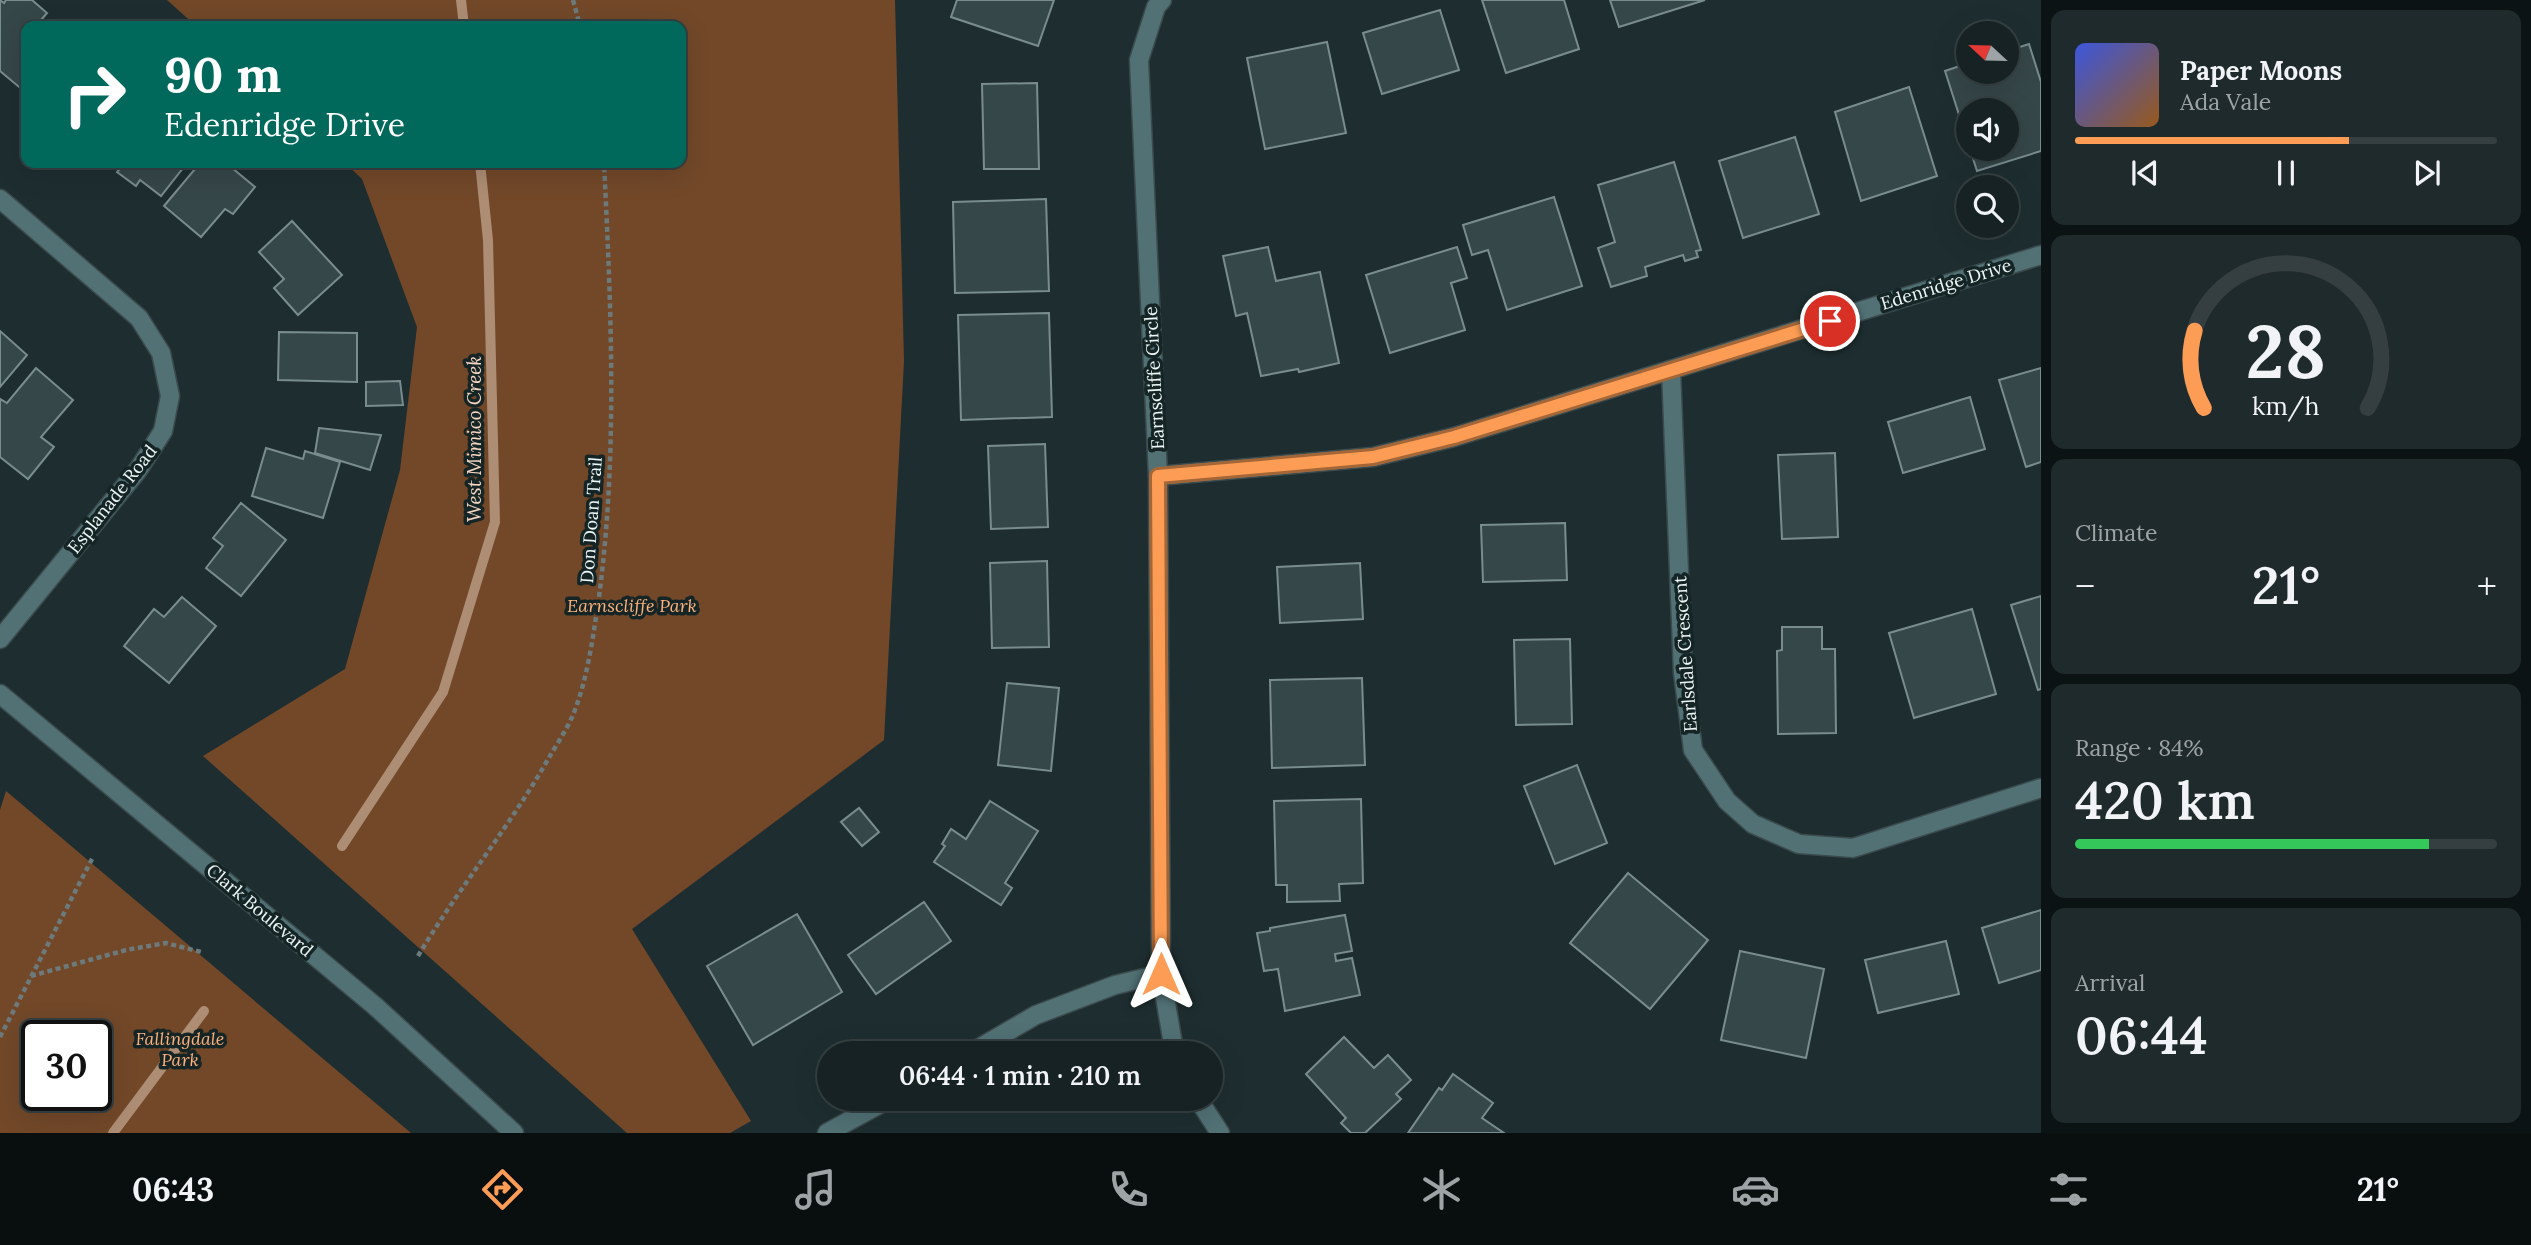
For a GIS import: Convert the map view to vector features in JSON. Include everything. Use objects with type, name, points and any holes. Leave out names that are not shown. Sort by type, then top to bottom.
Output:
[{"type":"street","name":"Earnscliffe Circle","points":[[1162,0],[1156,7],[1139,60],[1158,476],[1161,974],[1172,1041]]},
{"type":"street","name":"Esplanade Road","points":[[0,199],[139,318],[161,353],[170,396],[163,431],[138,470],[0,639]]},
{"type":"street","name":"Edenridge Drive","points":[[1158,476],[1373,457],[1454,437],[2041,255]]},
{"type":"street","name":"Earlsdale Crescent","points":[[1671,370],[1683,673],[1691,737],[1693,750],[1727,801],[1753,824],[1799,844],[1853,848],[2041,788]]},
{"type":"street","name":"Clark Boulevard","points":[[0,694],[375,1006],[514,1133]]},
{"type":"street","points":[[991,1041],[1036,1015],[1115,985],[1161,974]]},
{"type":"street","points":[[827,1133],[867,1111]]},
{"type":"street","points":[[1206,1111],[1220,1133]]},
{"type":"path","points":[[573,0],[579,21]]},
{"type":"path","name":"Don Doan Trail","points":[[418,956],[439,920],[524,801],[567,727],[573,716],[592,647],[606,546],[610,447],[610,284],[604,168]]},
{"type":"path","points":[[0,1037],[93,857]]},
{"type":"path","points":[[31,976],[126,950],[166,943],[201,952]]},
{"type":"green space","name":"Earnscliffe Park","points":[[167,0],[895,0],[904,361],[884,740],[632,929],[751,1121],[730,1133],[627,1133],[203,756],[345,669],[400,470],[417,327],[362,179],[350,168],[686,168],[686,21],[190,21]]},
{"type":"green space","name":"Fallingdale Park","points":[[6,791],[411,1133],[0,1133],[0,810]]},
{"type":"building","points":[[0,0],[4,3],[6,0],[32,0],[47,13],[40,21],[21,21],[21,89],[0,71]]},
{"type":"building","points":[[957,0],[1054,0],[1038,46],[951,17]]},
{"type":"building","points":[[1482,0],[1564,0],[1579,49],[1506,73]]},
{"type":"building","points":[[1610,0],[1705,0],[1619,27]]},
{"type":"building","points":[[1440,10],[1459,70],[1382,94],[1363,33]]},
{"type":"building","points":[[1327,42],[1346,133],[1265,149],[1247,58]]},
{"type":"building","points":[[2029,44],[2041,82],[2041,151],[2019,158],[2019,98],[1956,98],[1956,105],[1945,71],[1956,67],[1956,84],[2020,84],[2020,47]]},
{"type":"building","points":[[1037,83],[1039,169],[984,169],[982,84]]},
{"type":"building","points":[[1909,87],[1937,176],[1861,201],[1835,112]]},
{"type":"building","points":[[1795,137],[1819,214],[1743,238],[1719,161]]},
{"type":"building","points":[[1974,161],[2009,161],[1977,171]]},
{"type":"building","points":[[1674,162],[1701,250],[1696,251],[1698,257],[1685,261],[1683,255],[1645,267],[1647,276],[1611,287],[1598,248],[1615,242],[1598,185]]},
{"type":"building","points":[[121,168],[183,168],[161,196],[140,180],[136,186],[117,172]]},
{"type":"building","points":[[196,168],[232,168],[255,187],[233,214],[225,209],[201,237],[164,206]]},
{"type":"building","points":[[1554,197],[1582,286],[1507,310],[1488,250],[1472,255],[1463,225]]},
{"type":"building","points":[[1046,199],[1049,291],[955,293],[953,202]]},
{"type":"building","points":[[292,221],[342,275],[298,315],[274,288],[284,279],[259,252]]},
{"type":"building","points":[[1268,247],[1276,281],[1320,272],[1339,363],[1299,372],[1298,369],[1261,376],[1247,313],[1236,316],[1223,256]]},
{"type":"building","points":[[1457,247],[1467,278],[1451,283],[1465,330],[1390,353],[1366,275]]},
{"type":"building","points":[[1049,313],[1052,417],[961,420],[958,315]]},
{"type":"building","points":[[0,331],[27,355],[0,387]]},
{"type":"building","points":[[279,332],[357,333],[357,382],[278,380]]},
{"type":"building","points":[[36,368],[73,400],[41,437],[54,447],[28,479],[0,457],[0,399],[7,403]]},
{"type":"building","points":[[2041,368],[2041,462],[2026,467],[1999,380]]},
{"type":"building","points":[[400,381],[403,405],[366,406],[366,382]]},
{"type":"building","points":[[1970,397],[1985,449],[1903,473],[1888,422]]},
{"type":"building","points":[[319,428],[381,435],[370,470],[315,453]]},
{"type":"building","points":[[1045,444],[1048,527],[991,529],[988,446]]},
{"type":"building","points":[[266,448],[303,459],[305,451],[340,462],[323,518],[252,496]]},
{"type":"building","points":[[1835,453],[1838,537],[1782,539],[1778,455]]},
{"type":"building","points":[[241,503],[286,540],[241,596],[206,568],[223,546],[213,538]]},
{"type":"building","points":[[1565,523],[1567,580],[1483,582],[1481,525]]},
{"type":"building","points":[[1047,561],[1049,647],[992,648],[990,563]]},
{"type":"building","points":[[1360,563],[1363,619],[1280,623],[1277,567]]},
{"type":"building","points":[[2041,596],[2041,689],[2038,690],[2011,605]]},
{"type":"building","points":[[182,597],[216,626],[169,683],[124,646],[154,609],[164,617]]},
{"type":"building","points":[[1972,609],[1996,694],[1914,718],[1889,633]]},
{"type":"building","points":[[1782,627],[1822,627],[1822,649],[1835,649],[1836,733],[1778,734],[1777,651],[1782,650]]},
{"type":"building","points":[[1570,639],[1572,724],[1516,725],[1514,640]]},
{"type":"building","points":[[1362,678],[1365,765],[1272,768],[1270,680]]},
{"type":"building","points":[[1007,683],[1059,688],[1051,771],[998,765]]},
{"type":"building","points":[[1577,765],[1607,843],[1555,864],[1524,786]]},
{"type":"building","points":[[1361,799],[1363,883],[1339,884],[1340,901],[1287,902],[1287,885],[1276,885],[1274,801]]},
{"type":"building","points":[[990,801],[1038,831],[1005,883],[1012,888],[1001,905],[934,862],[945,846],[942,844],[951,829],[966,839]]},
{"type":"building","points":[[859,808],[879,832],[862,846],[841,822]]},
{"type":"building","points":[[1628,873],[1708,940],[1650,1009],[1570,943]]},
{"type":"building","points":[[924,902],[951,941],[876,994],[848,955]]},
{"type":"building","points":[[2041,910],[2041,970],[1999,983],[1982,928]]},
{"type":"building","points":[[797,914],[842,992],[753,1045],[707,966]]},
{"type":"building","points":[[1345,915],[1352,951],[1335,954],[1336,961],[1352,958],[1360,995],[1285,1011],[1278,969],[1264,971],[1257,933],[1270,931],[1270,928]]},
{"type":"building","points":[[1946,941],[1959,994],[1878,1013],[1865,960]]},
{"type":"building","points":[[1740,951],[1824,969],[1806,1058],[1721,1040]]},
{"type":"building","points":[[1344,1037],[1374,1068],[1388,1055],[1411,1080],[1396,1094],[1401,1099],[1365,1133],[1351,1133],[1341,1123],[1346,1118],[1306,1074]]},
{"type":"building","points":[[1453,1074],[1493,1103],[1482,1118],[1504,1133],[1408,1133],[1439,1088],[1442,1090]]},
{"type":"waterway","name":"West Mimico Creek","points":[[461,0],[463,21]]},
{"type":"waterway","name":"West Mimico Creek","points":[[342,846],[443,692],[495,522],[488,240],[481,168]]},
{"type":"waterway","name":"West Mimico Creek","points":[[113,1133],[204,1011]]},
{"type":"route","points":[[1161,974],[1158,476],[1373,457],[1454,437],[1830,321]]}]
